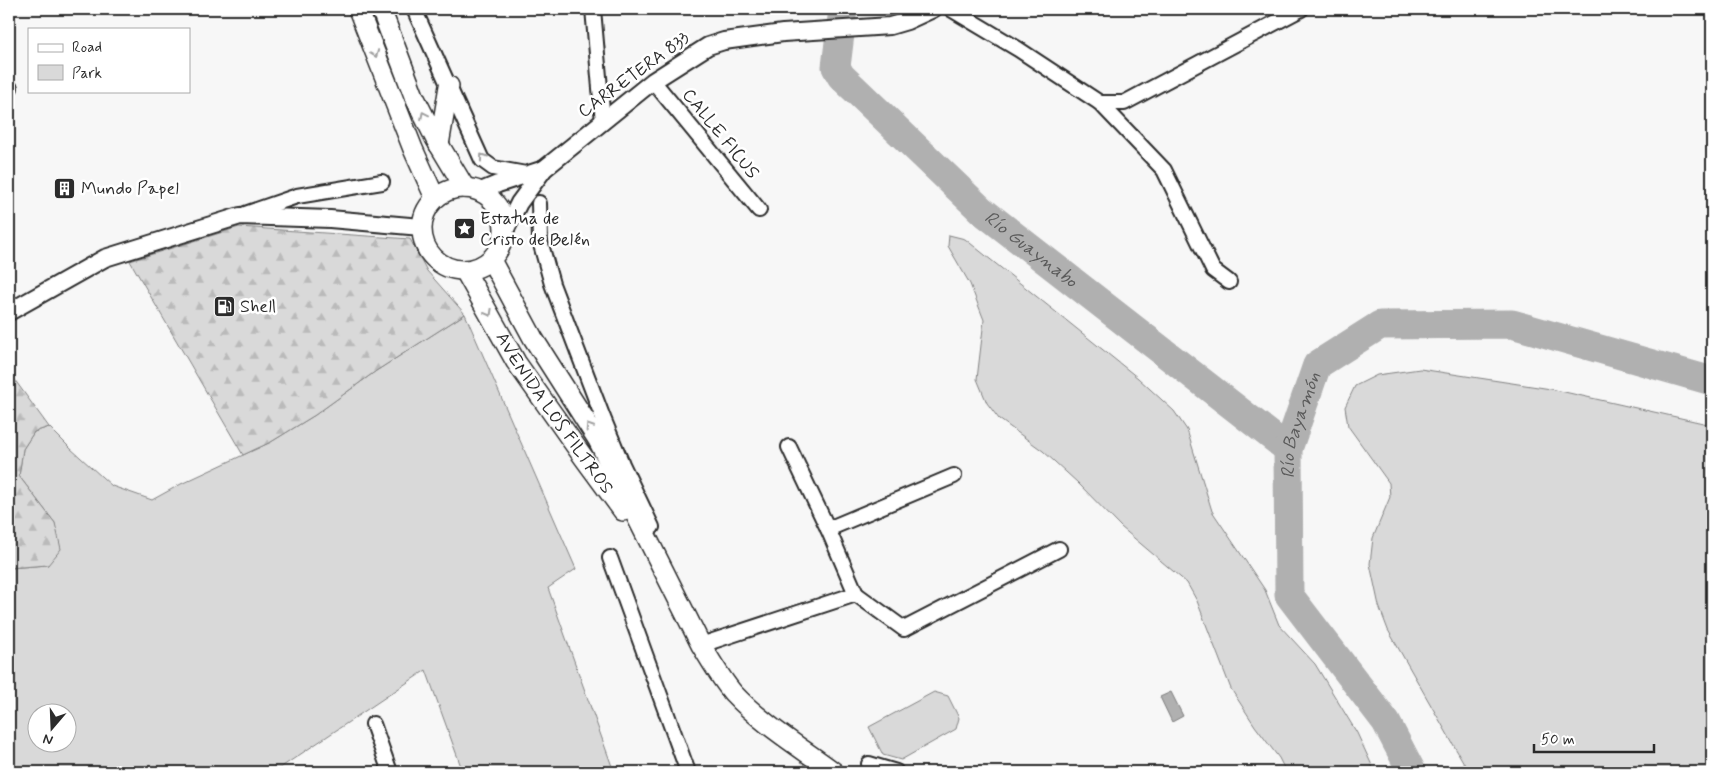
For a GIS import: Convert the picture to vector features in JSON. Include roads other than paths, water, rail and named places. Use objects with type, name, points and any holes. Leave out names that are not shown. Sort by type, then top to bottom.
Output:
[{"type":"main road","points":[[358,9],[413,149],[435,198]]},
{"type":"main road","points":[[381,9],[414,96],[439,145],[473,190],[494,201],[502,215],[505,231],[501,247],[491,260],[477,268],[465,271],[445,267],[432,257],[424,243],[421,227],[425,211],[435,198],[449,190],[473,190]]},
{"type":"main road","points":[[439,145],[449,86]]},
{"type":"main road","name":"AVENIDA LOS FILTROS","points":[[491,260],[533,338],[598,440],[701,646],[732,692],[754,714],[834,772]]},
{"type":"main road","name":"AVENIDA LOS FILTROS","points":[[465,271],[516,362],[651,548]]},
{"type":"street","points":[[414,9],[482,160],[493,168],[526,174]]},
{"type":"street","points":[[593,9],[603,122]]},
{"type":"street","name":"CARRETERA 833","points":[[505,231],[519,204],[544,169],[653,81],[708,46],[724,41],[783,33],[890,26],[907,21],[933,9]]},
{"type":"street","points":[[951,9],[1018,49],[1100,103],[1164,170],[1213,270],[1229,282]]},
{"type":"street","points":[[1100,103],[1124,104],[1301,9]]},
{"type":"street","name":"CALLE FICUS","points":[[653,81],[759,210]]},
{"type":"street","name":"CARRETERA 833","points":[[473,190],[544,169]]},
{"type":"street","points":[[11,307],[105,258],[240,216],[296,196],[382,182]]},
{"type":"street","points":[[539,203],[540,241],[552,284],[607,427],[653,529],[651,548]]},
{"type":"street","points":[[240,216],[330,219],[421,227]]},
{"type":"street","points":[[789,447],[856,594],[904,628],[1059,549]]},
{"type":"street","points":[[828,529],[954,476]]},
{"type":"street","points":[[610,558],[688,772]]},
{"type":"street","points":[[701,646],[856,594]]},
{"type":"street","points":[[373,724],[390,772]]},
{"type":"street","points":[[869,764],[896,772]]},
{"type":"waterway","name":"Río Guaynabo","points":[[843,9],[836,67],[841,76],[981,210],[1288,449]]},
{"type":"waterway","name":"Río Bayamón","points":[[1412,772],[1386,722],[1289,595],[1288,449],[1317,365],[1380,325],[1512,324],[1712,381]]},
{"type":"place","name":"Mundo Papel","points":[[65,189]]},
{"type":"place","name":"Estatua de Cristo de Belén","points":[[464,229]]},
{"type":"place","name":"Shell","points":[[224,307]]}]
